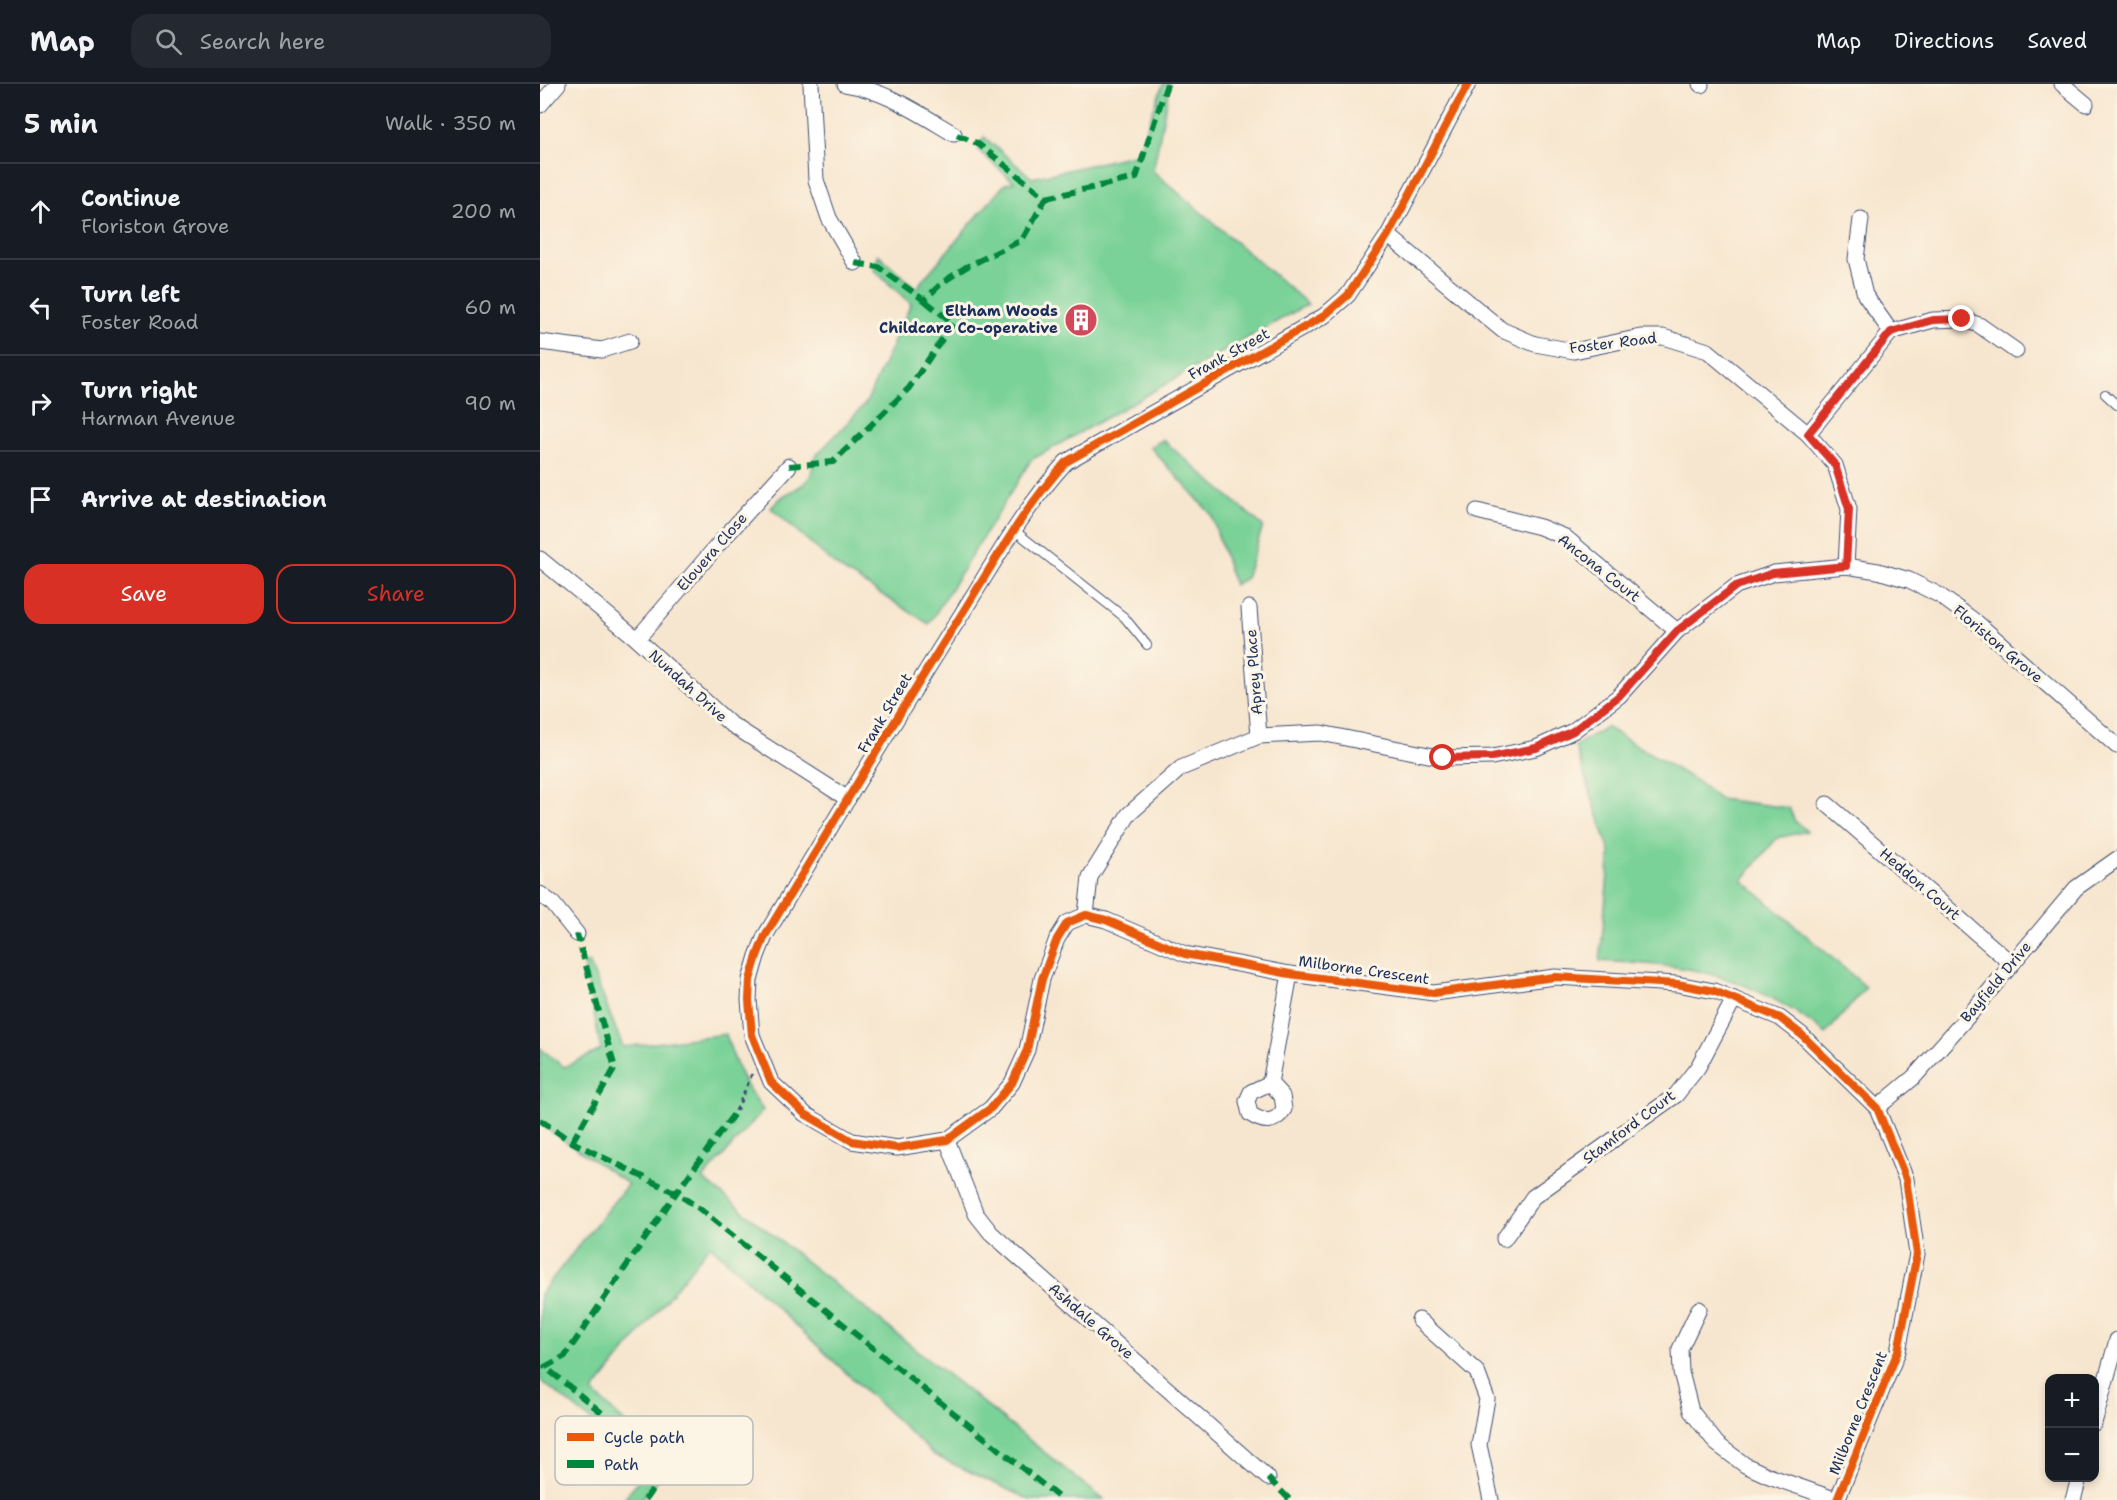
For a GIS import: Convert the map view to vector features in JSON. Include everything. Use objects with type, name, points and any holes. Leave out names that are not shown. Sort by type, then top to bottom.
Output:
[{"type":"street","points":[[540,105],[558,84]]},
{"type":"street","points":[[811,84],[816,180],[829,218],[855,263]]},
{"type":"street","points":[[845,84],[864,87],[906,106],[954,134]]},
{"type":"street","name":"Frank Street","points":[[1086,915],[1067,923],[1057,939],[1042,979],[1027,1050],[1012,1083],[991,1108],[947,1140],[897,1148],[852,1140],[805,1114],[771,1082],[752,1035],[749,1000],[750,980],[765,936],[1014,530],[1042,490],[1066,462],[1324,316],[1348,295],[1388,235],[1468,84]]},
{"type":"street","points":[[2062,84],[2086,104]]},
{"type":"street","points":[[1861,219],[1856,259],[1865,296],[1891,332]]},
{"type":"street","name":"Foster Road","points":[[1388,235],[1502,330],[1536,344],[1574,351],[1641,337],[1663,337],[1708,351],[1808,434],[1835,465],[1849,509],[1846,566]]},
{"type":"street","points":[[1808,434],[1891,332],[1933,320],[1962,319],[1979,325],[2016,351]]},
{"type":"street","points":[[540,342],[602,350],[630,341]]},
{"type":"street","name":"Elouera Close","points":[[637,639],[789,466]]},
{"type":"street","name":"Ancona Court","points":[[1477,511],[1540,527],[1565,537],[1677,631]]},
{"type":"street","name":"Nundah Drive","points":[[540,559],[637,639],[729,723],[848,799]]},
{"type":"street","name":"Floriston Grove","points":[[1086,915],[1090,877],[1129,814],[1181,768],[1259,736],[1321,733],[1443,758],[1492,757],[1536,748],[1573,731],[1619,696],[1677,631],[1736,586],[1773,573],[1846,566],[1878,571],[1909,580],[1939,595],[1976,622],[2117,746]]},
{"type":"street","name":"Aprey Place","points":[[1249,608],[1259,736]]},
{"type":"street","name":"Heddon Court","points":[[1827,804],[2012,964]]},
{"type":"street","name":"Bayfield Drive","points":[[1877,1108],[1914,1077],[2076,888],[2117,859]]},
{"type":"street","points":[[540,894],[553,904],[577,934]]},
{"type":"street","name":"Milborne Crescent","points":[[1086,915],[1106,920],[1185,954],[1290,974],[1434,993],[1555,977],[1677,984],[1714,992],[1780,1017],[1802,1035],[1877,1108],[1906,1179],[1917,1254],[1898,1351],[1837,1500]]},
{"type":"street","points":[[1270,1083],[1290,974]]},
{"type":"street","name":"Stamford Court","points":[[1504,1239],[1533,1197],[1676,1095],[1698,1067],[1734,999]]},
{"type":"street","name":"Ashdale Grove","points":[[947,1140],[976,1214],[991,1233],[1268,1478]]},
{"type":"street","points":[[1699,1309],[1680,1349],[1681,1372],[1691,1411],[1717,1444],[1745,1465],[1837,1500]]},
{"type":"street","points":[[1419,1320],[1477,1372],[1487,1399],[1479,1445],[1491,1500]]},
{"type":"street","points":[[2099,1406],[2117,1340]]},
{"type":"street","points":[[2073,1500],[2078,1482]]},
{"type":"lane","points":[[2105,394],[2117,405]]},
{"type":"lane","points":[[1014,530],[1124,617],[1148,645]]},
{"type":"path","points":[[736,1111],[760,1056]]},
{"type":"green space","points":[[1163,84],[1170,84],[1153,171],[1308,304],[1031,460],[929,624],[839,568],[771,508],[783,496],[806,482],[813,467],[813,459],[866,403],[911,304],[874,270],[878,254],[917,289],[1005,184],[1014,182],[978,150],[984,137],[1032,178],[1133,155],[1136,157]]},
{"type":"green space","points":[[1163,440],[1263,526],[1246,578],[1234,585],[1211,514],[1150,447]]},
{"type":"green space","points":[[1606,727],[1698,782],[1719,799],[1789,808],[1795,821],[1807,831],[1777,838],[1742,880],[1866,987],[1826,1034],[1780,1002],[1747,986],[1711,974],[1681,968],[1600,961],[1610,852],[1575,746]]},
{"type":"green space","points":[[589,962],[623,1047],[726,1034],[741,1074],[763,1110],[703,1179],[1104,1500],[1030,1500],[934,1455],[710,1245],[593,1392],[618,1416],[585,1416],[540,1380],[540,1294],[628,1184],[540,1124],[540,1048],[564,1067],[601,1050],[584,964]]},
{"type":"green space","points":[[635,1485],[653,1485],[641,1500],[623,1500]]},
{"type":"marked path","points":[[1046,198],[1136,178],[1167,84]]},
{"type":"marked path","points":[[855,263],[878,267],[924,300],[943,282],[966,267],[1022,240],[1046,198],[977,143],[954,134]]},
{"type":"marked path","points":[[789,466],[833,462],[909,388],[953,323],[924,300]]},
{"type":"marked path","points":[[572,1142],[615,1068],[577,934]]},
{"type":"marked path","points":[[606,1416],[545,1367],[565,1356],[676,1193],[736,1111]]},
{"type":"marked path","points":[[540,1120],[572,1142],[676,1193],[696,1206],[1062,1500]]},
{"type":"marked path","points":[[1268,1478],[1290,1500]]},
{"type":"marked path","points":[[645,1500],[655,1485]]},
{"type":"cycle path","points":[[1468,84],[1388,235],[1348,295],[1324,316],[1066,462],[1050,480],[1009,538],[765,936],[750,980],[752,1035],[771,1082],[805,1114],[852,1141],[897,1148],[947,1140],[991,1108],[1012,1083],[1027,1050],[1042,979],[1057,939],[1067,923],[1086,915],[1106,920],[1185,954],[1290,974],[1434,993],[1555,977],[1677,984],[1714,991],[1780,1018],[1802,1035],[1877,1108],[1906,1179],[1917,1254],[1898,1351],[1837,1500]]},
{"type":"place","name":"Eltham Woods Childcare Co-operative","points":[[1081,320]]},
{"type":"route","points":[[1443,758],[1492,757],[1536,748],[1573,731],[1619,696],[1677,631],[1736,586],[1773,573],[1846,566],[1849,509],[1835,465],[1808,434],[1891,332],[1933,320],[1962,319]]}]
